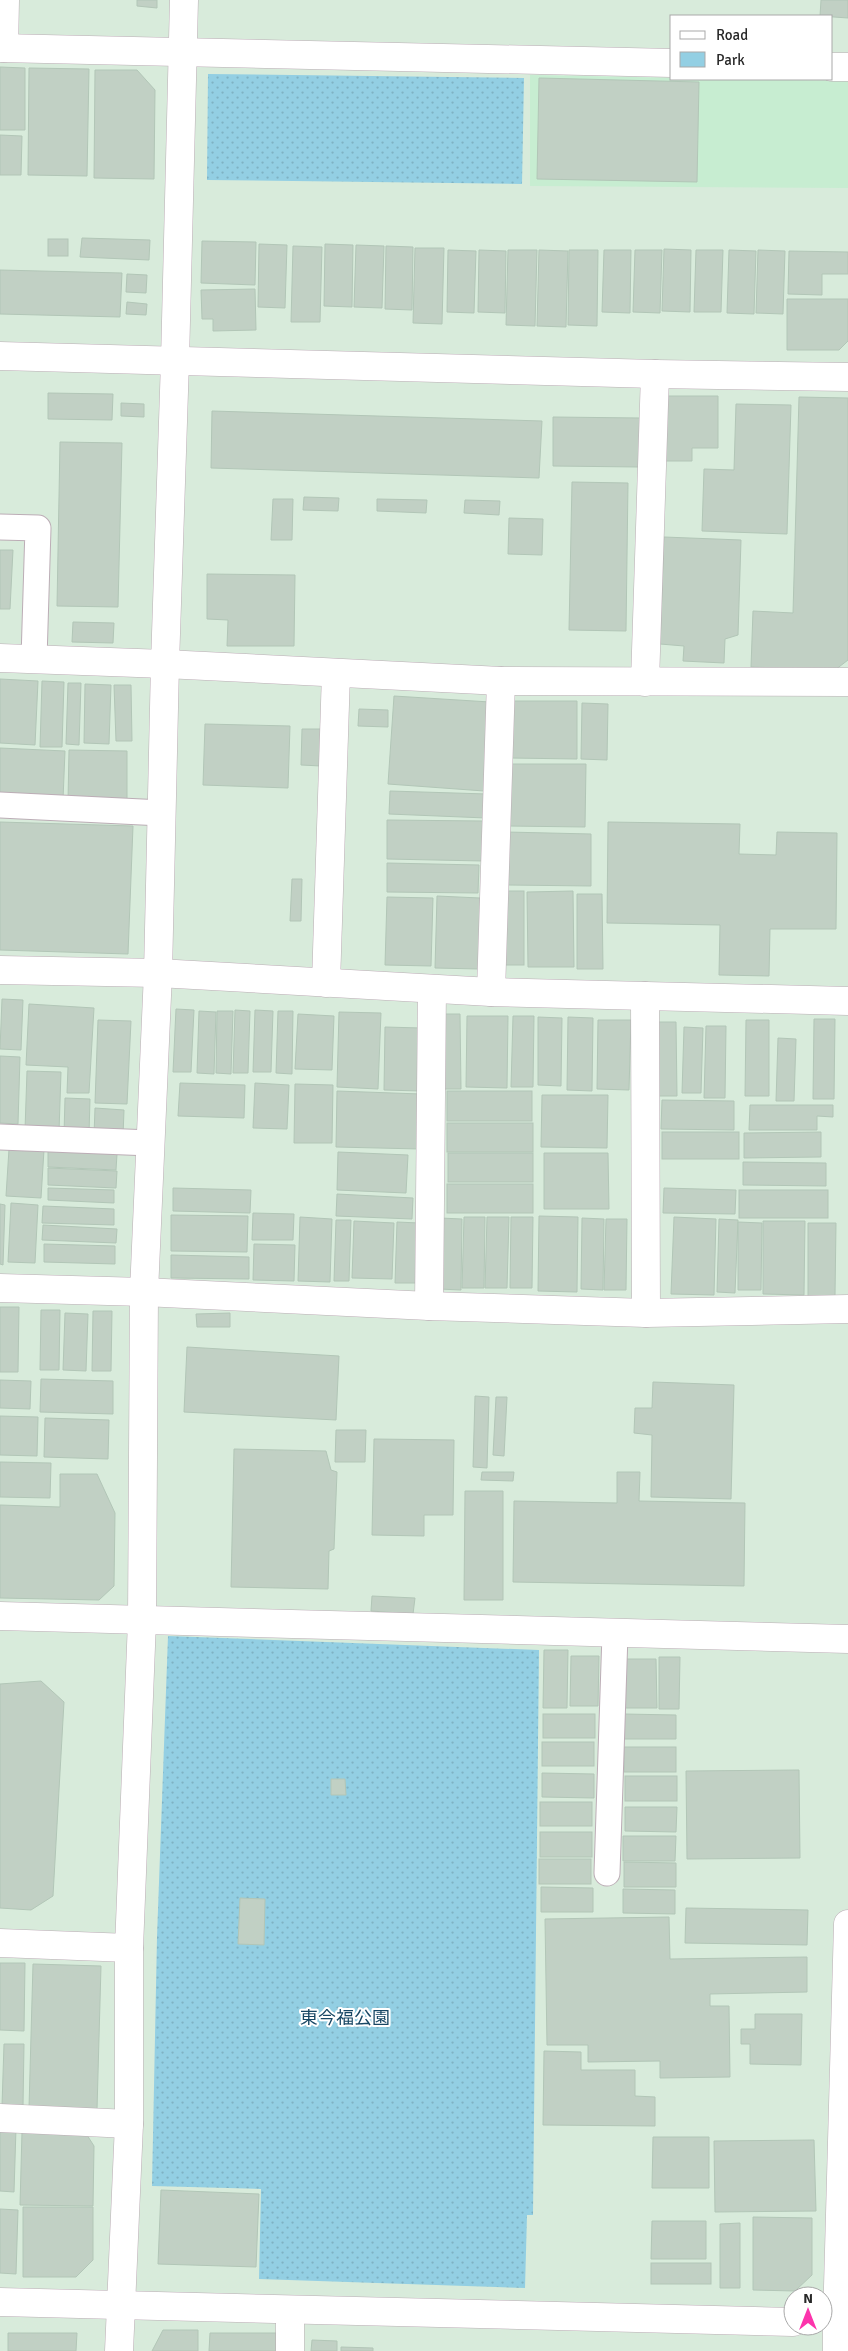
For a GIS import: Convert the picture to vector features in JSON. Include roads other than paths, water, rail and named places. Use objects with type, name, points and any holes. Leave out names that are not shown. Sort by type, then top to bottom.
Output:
[{"type":"street","points":[[5,0],[2,48],[670,63]]},
{"type":"street","points":[[119,2351],[129,2124],[129,1948],[142,1621],[144,1292],[158,973],[164,664],[175,361],[184,0]]},
{"type":"street","points":[[833,67],[848,67]]},
{"type":"street","points":[[0,356],[655,374],[848,377]]},
{"type":"street","points":[[645,682],[655,374]]},
{"type":"street","points":[[0,658],[164,664],[502,681],[848,682]]},
{"type":"street","points":[[326,983],[336,672]]},
{"type":"street","points":[[492,992],[502,681]]},
{"type":"street","points":[[0,970],[158,973],[432,990],[848,1001]]},
{"type":"street","points":[[429,1306],[432,990]]},
{"type":"street","points":[[645,996],[646,1313]]},
{"type":"street","points":[[0,1288],[144,1292],[429,1306],[646,1313],[848,1309]]},
{"type":"street","points":[[0,1616],[848,1639]]},
{"type":"street","points":[[837,2351],[836,2323],[848,1924]]},
{"type":"street","points":[[0,1943],[129,1948]]},
{"type":"street","points":[[0,2118],[129,2124]]},
{"type":"street","points":[[0,2302],[783,2322]]},
{"type":"street","points":[[290,2310],[290,2351]]},
{"type":"lane","points":[[0,527],[38,528],[34,659]]},
{"type":"lane","points":[[0,805],[162,813]]},
{"type":"lane","points":[[0,1137],[151,1143]]},
{"type":"lane","points":[[607,1873],[614,1634]]},
{"type":"park label","name":"東今福公園","points":[[345,2018]]}]
